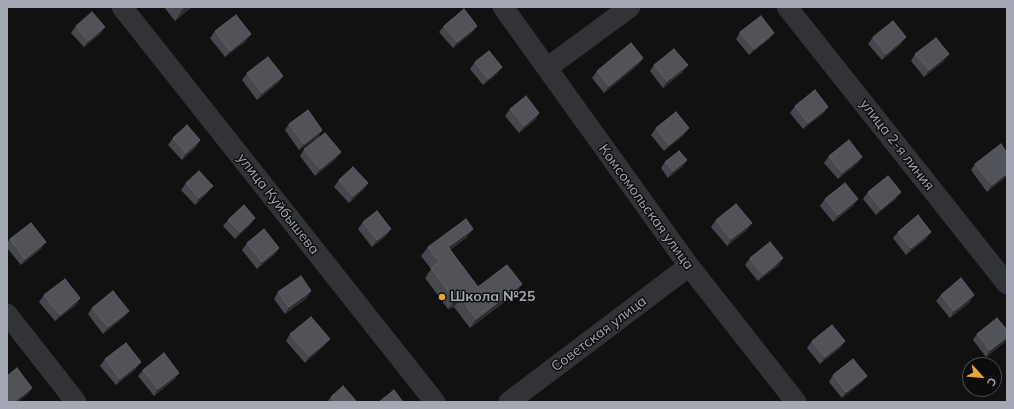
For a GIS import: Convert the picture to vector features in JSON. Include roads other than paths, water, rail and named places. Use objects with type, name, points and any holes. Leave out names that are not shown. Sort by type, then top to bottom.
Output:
[{"type":"street","name":"улица Куйбышева","points":[[122,7],[435,402]]},
{"type":"street","name":"Комсомольская улица","points":[[503,7],[688,266],[796,402]]},
{"type":"street","points":[[547,68],[630,7]]},
{"type":"street","name":"улица 2-я линия","points":[[787,7],[1007,284]]},
{"type":"street","name":"Советская улица","points":[[509,402],[688,266]]},
{"type":"street","points":[[7,314],[76,402]]},
{"type":"place","name":"Школа №25","points":[[442,297]]}]
